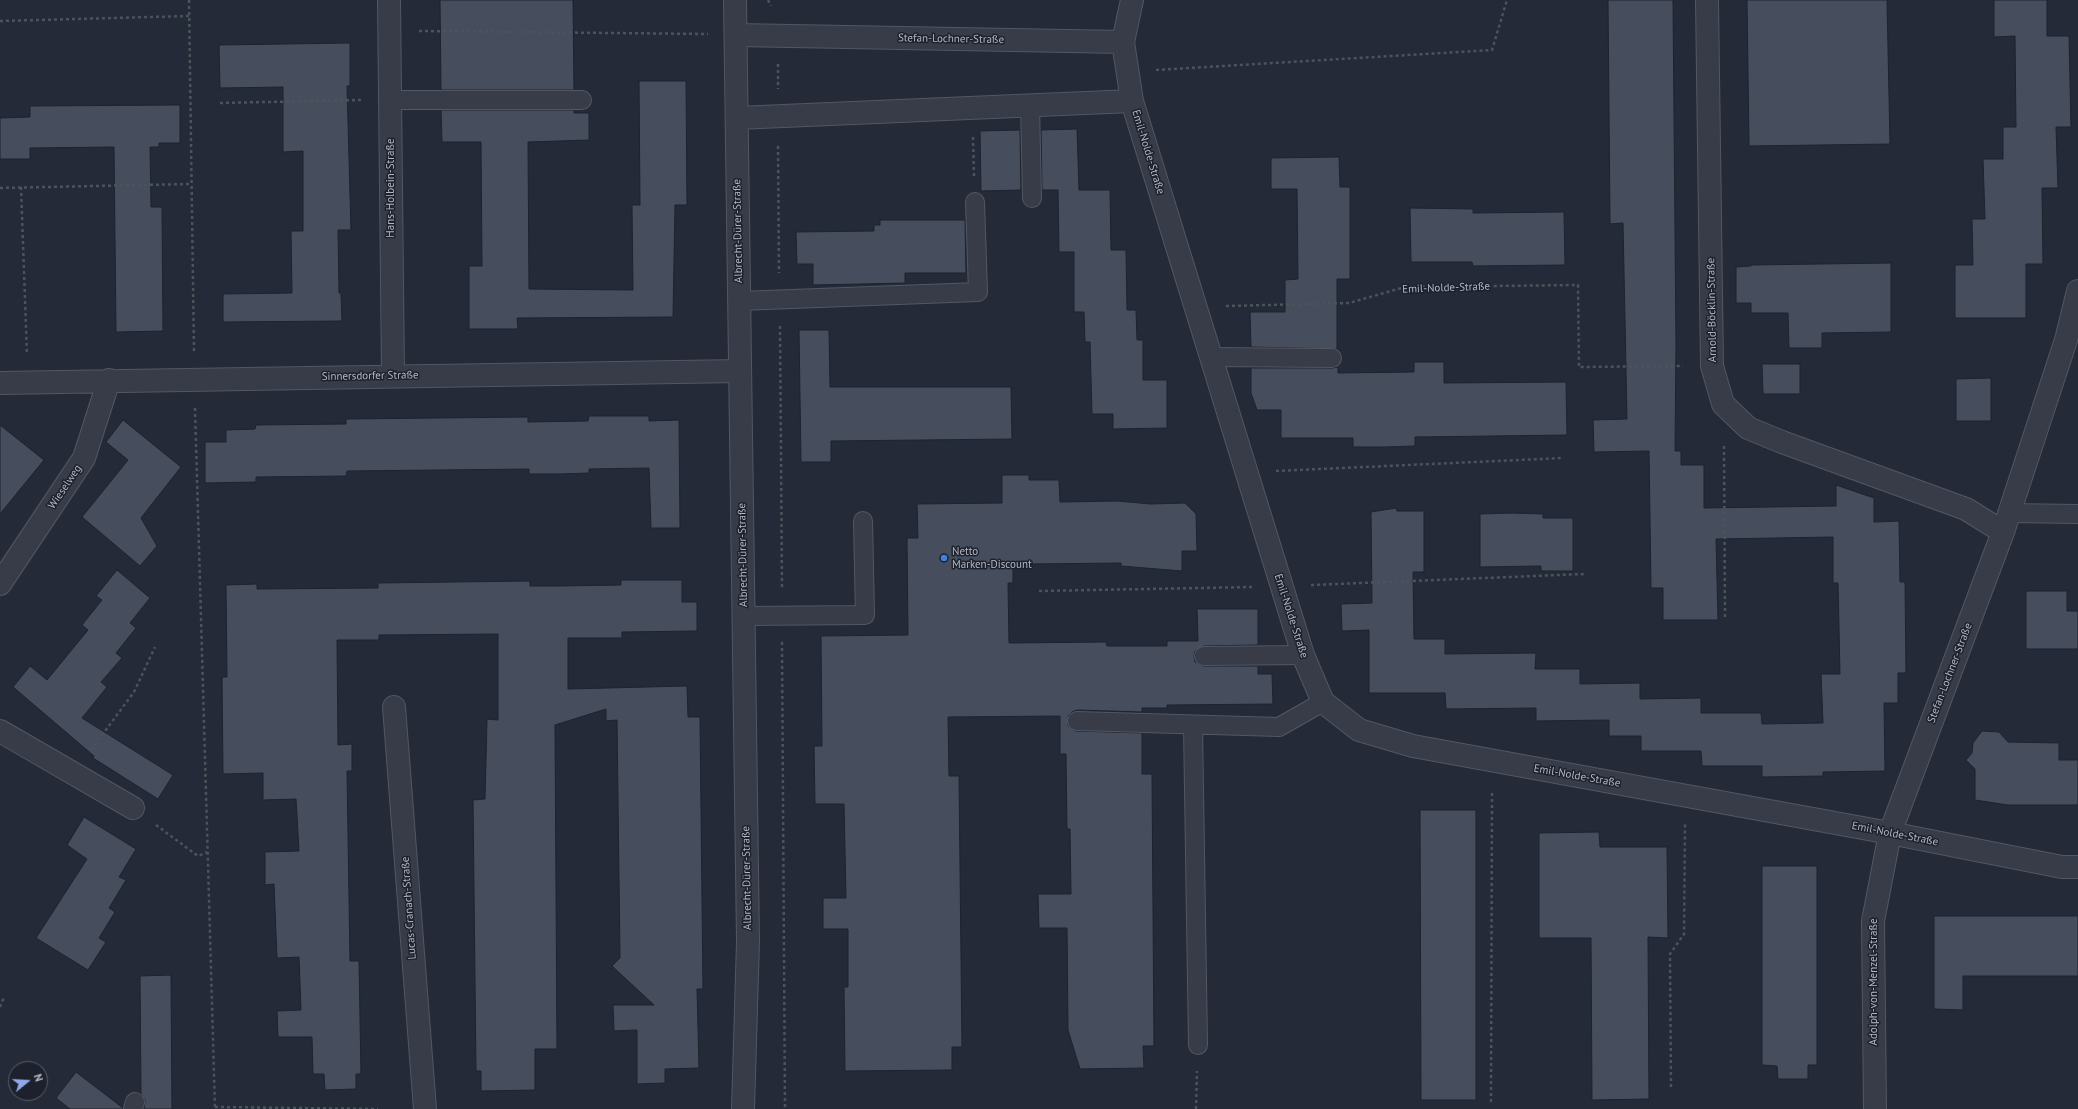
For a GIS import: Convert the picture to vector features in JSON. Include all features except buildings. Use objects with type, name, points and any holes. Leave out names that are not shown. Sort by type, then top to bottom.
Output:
[{"type":"street","name":"Hans-Holbein-Straße","points":[[389,0],[391,30],[390,100],[393,375]]},
{"type":"street","name":"Albrecht-Dürer-Straße","points":[[735,0],[748,941],[743,1109]]},
{"type":"street","points":[[1123,42],[1132,0]]},
{"type":"street","name":"Arnold-Böcklin-Straße","points":[[1707,0],[1712,366],[1724,404],[1748,428],[1782,442],[2006,523]]},
{"type":"street","name":"Stefan-Lochner-Straße","points":[[736,35],[1123,42]]},
{"type":"street","name":"Emil-Nolde-Straße","points":[[1123,42],[1132,101],[1303,655],[1323,702],[1359,730],[1413,746],[1890,833],[2062,867],[2078,867]]},
{"type":"street","points":[[737,118],[778,115],[1132,101]]},
{"type":"street","name":"Stefan-Lochner-Straße","points":[[1890,833],[2006,523],[2061,354],[2078,291]]},
{"type":"street","name":"Sinnersdorfer Straße","points":[[0,383],[393,375],[740,371]]},
{"type":"street","name":"Wieselweg","points":[[0,584],[84,458],[109,380]]},
{"type":"street","name":"Lucas-Cranach-Straße","points":[[394,707],[425,1109]]},
{"type":"street","points":[[0,731],[72,775],[133,808]]},
{"type":"street","name":"Adolph-von-Menzel-Straße","points":[[1875,1109],[1873,921],[1890,833]]},
{"type":"lane","points":[[390,100],[582,100]]},
{"type":"lane","points":[[1030,105],[1032,198]]},
{"type":"lane","points":[[739,301],[978,292],[975,202]]},
{"type":"lane","points":[[1211,357],[1332,358]]},
{"type":"lane","points":[[2006,523],[2078,514]]},
{"type":"lane","points":[[744,616],[865,615],[863,522]]},
{"type":"lane","points":[[1204,656],[1303,655]]},
{"type":"lane","points":[[1077,721],[1193,726],[1279,727],[1323,702]]},
{"type":"lane","points":[[1193,726],[1198,1045]]},
{"type":"path","points":[[189,0],[194,379],[215,1108],[378,1109]]},
{"type":"path","points":[[768,0],[778,16],[785,1109]]},
{"type":"path","points":[[1128,71],[1492,50],[1507,0]]},
{"type":"path","points":[[0,21],[189,16]]},
{"type":"path","points":[[391,30],[736,35]]},
{"type":"path","points":[[220,103],[390,100]]},
{"type":"path","points":[[972,108],[975,202]]},
{"type":"path","points":[[0,188],[192,184]]},
{"type":"path","points":[[21,188],[28,383]]},
{"type":"path","name":"Emil-Nolde-Straße","points":[[1195,306],[1349,303],[1405,287],[1578,285],[1579,367],[1712,366]]},
{"type":"path","points":[[1724,404],[1725,618]]},
{"type":"path","points":[[1247,472],[1563,458]]},
{"type":"path","points":[[72,775],[134,692],[154,647]]},
{"type":"path","points":[[1491,1102],[1492,760]]},
{"type":"path","points":[[1671,1087],[1670,954],[1684,934],[1685,796]]},
{"type":"path","points":[[133,808],[198,856],[207,852]]},
{"type":"path","points":[[0,1007],[4,997]]},
{"type":"path","points":[[1196,1109],[1198,1045]]},
{"type":"place","name":"Netto Marken-Discount","points":[[944,558]]}]
